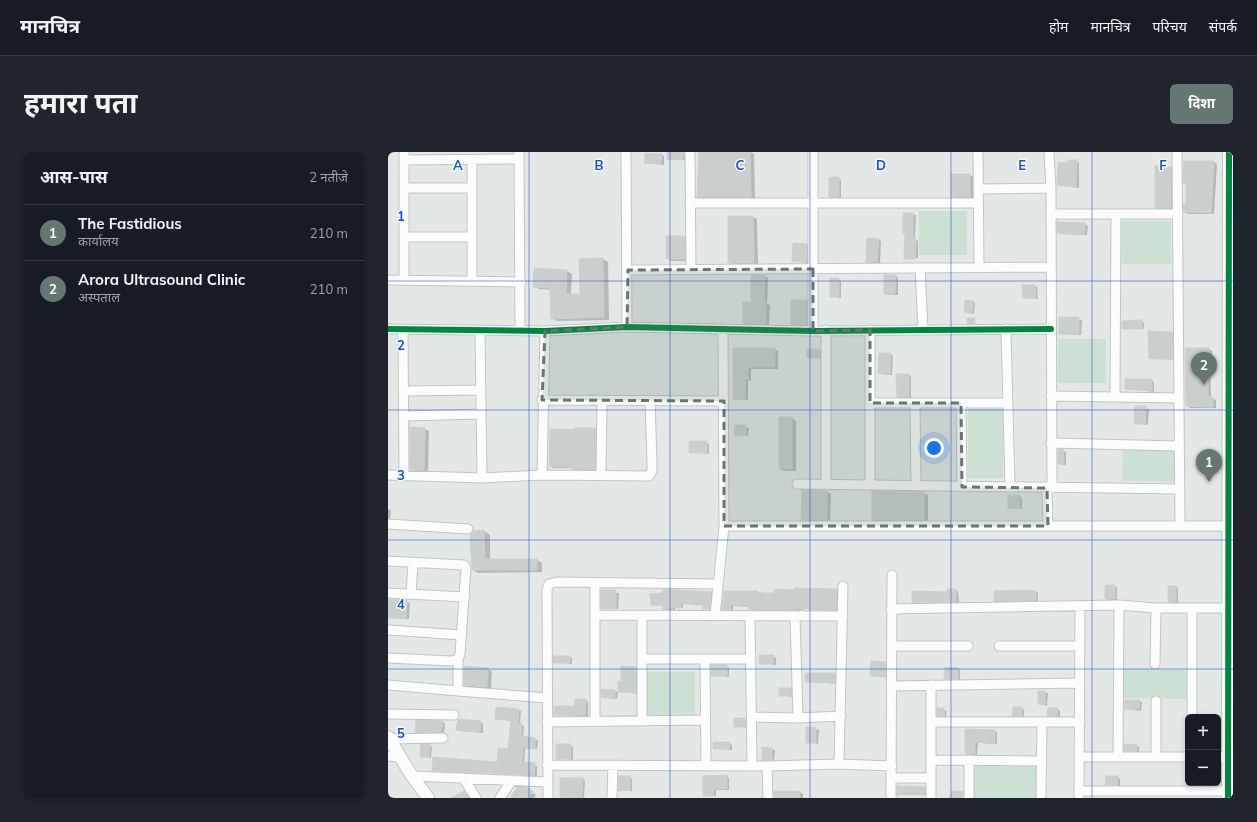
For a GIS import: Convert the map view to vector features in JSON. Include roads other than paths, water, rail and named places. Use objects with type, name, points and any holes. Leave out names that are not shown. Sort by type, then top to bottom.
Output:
[{"type":"street","points":[[626,152],[628,270],[627,327]]},
{"type":"street","points":[[690,152],[691,269]]},
{"type":"street","points":[[813,152],[813,331]]},
{"type":"street","points":[[978,152],[979,268]]},
{"type":"street","points":[[1048,526],[1052,443],[1051,188],[1049,152]]},
{"type":"street","points":[[1177,152],[1180,526]]},
{"type":"street","points":[[1080,606],[1079,794],[1228,794],[1223,757],[1230,580],[1228,526],[1229,152]]},
{"type":"street","points":[[404,280],[404,156],[472,160],[519,156],[521,282],[520,330]]},
{"type":"street","points":[[472,160],[472,280]]},
{"type":"street","points":[[404,188],[472,188]]},
{"type":"street","points":[[978,189],[1051,188]]},
{"type":"street","points":[[690,203],[978,203]]},
{"type":"street","points":[[1051,214],[1178,214]]},
{"type":"street","points":[[1115,397],[1116,214]]},
{"type":"street","points":[[404,237],[471,237]]},
{"type":"street","points":[[628,270],[1051,267]]},
{"type":"street","points":[[920,268],[923,330]]},
{"type":"street","points":[[388,280],[472,280],[521,282]]},
{"type":"street","points":[[388,329],[545,331],[627,327],[813,331],[1051,329]]},
{"type":"street","points":[[403,329],[404,476]]},
{"type":"street","points":[[715,616],[724,526],[723,329]]},
{"type":"street","points":[[1006,329],[1010,487]]},
{"type":"street","points":[[480,330],[482,478]]},
{"type":"street","points":[[826,330],[826,485]]},
{"type":"street","points":[[870,330],[870,485]]},
{"type":"street","points":[[542,475],[542,400],[545,331]]},
{"type":"street","points":[[403,391],[480,390]]},
{"type":"street","points":[[1051,396],[1179,398]]},
{"type":"street","points":[[542,400],[724,401]]},
{"type":"street","points":[[601,475],[602,401]]},
{"type":"street","points":[[388,475],[482,478],[542,475],[649,476],[652,472],[650,401]]},
{"type":"street","points":[[870,403],[1008,404]]},
{"type":"street","points":[[915,403],[916,486]]},
{"type":"street","points":[[961,403],[962,487]]},
{"type":"street","points":[[404,416],[481,414]]},
{"type":"street","points":[[1052,443],[1179,446]]},
{"type":"street","points":[[797,484],[1180,490]]},
{"type":"street","points":[[388,524],[468,529]]},
{"type":"street","points":[[724,526],[1228,526]]},
{"type":"street","points":[[388,561],[466,566],[462,635],[458,659],[458,691]]},
{"type":"street","points":[[411,594],[413,563]]},
{"type":"street","points":[[892,575],[892,798]]},
{"type":"street","points":[[548,798],[547,590],[549,584],[558,582],[595,584],[718,584]]},
{"type":"street","points":[[595,584],[595,721]]},
{"type":"street","points":[[839,764],[843,586]]},
{"type":"street","points":[[388,593],[465,597]]},
{"type":"street","points":[[891,609],[1119,605],[1156,608],[1229,608]]},
{"type":"street","points":[[1118,757],[1119,605]]},
{"type":"street","points":[[1155,664],[1156,608]]},
{"type":"street","points":[[1192,608],[1192,714]]},
{"type":"street","points":[[595,616],[843,616]]},
{"type":"street","points":[[642,616],[642,721]]},
{"type":"street","points":[[750,616],[752,766]]},
{"type":"street","points":[[795,616],[798,718]]},
{"type":"street","points":[[388,630],[462,635]]},
{"type":"street","points":[[892,646],[968,646]]},
{"type":"street","points":[[999,646],[1080,646]]},
{"type":"street","points":[[388,658],[452,661],[458,659]]},
{"type":"street","points":[[642,659],[751,659]]},
{"type":"street","points":[[705,659],[706,766]]},
{"type":"street","points":[[892,686],[1080,683]]},
{"type":"street","points":[[388,685],[547,698]]},
{"type":"street","points":[[931,685],[931,798]]},
{"type":"street","points":[[1156,701],[1156,757]]},
{"type":"street","points":[[388,714],[454,715]]},
{"type":"street","points":[[752,717],[798,718],[841,716]]},
{"type":"street","points":[[547,722],[705,720]]},
{"type":"street","points":[[931,722],[1080,722]]},
{"type":"street","points":[[1041,798],[1042,722]]},
{"type":"street","points":[[389,738],[443,738]]},
{"type":"street","points":[[389,738],[412,776],[428,798]]},
{"type":"street","points":[[388,756],[400,757]]},
{"type":"street","points":[[1080,756],[1185,757]]},
{"type":"street","points":[[931,760],[1042,761]]},
{"type":"street","points":[[968,798],[969,760]]},
{"type":"street","points":[[547,765],[767,766],[839,764],[892,766]]},
{"type":"street","points":[[612,798],[613,766]]},
{"type":"street","points":[[767,766],[768,798]]},
{"type":"street","points":[[412,776],[548,782]]},
{"type":"street","points":[[463,778],[476,798]]},
{"type":"street","points":[[892,778],[931,778]]},
{"type":"street","points":[[500,798],[512,780]]},
{"type":"place","name":"Arora Ultrasound Clinic","points":[[1204,385]]},
{"type":"place","name":"The Fastidious","points":[[1209,482]]}]
